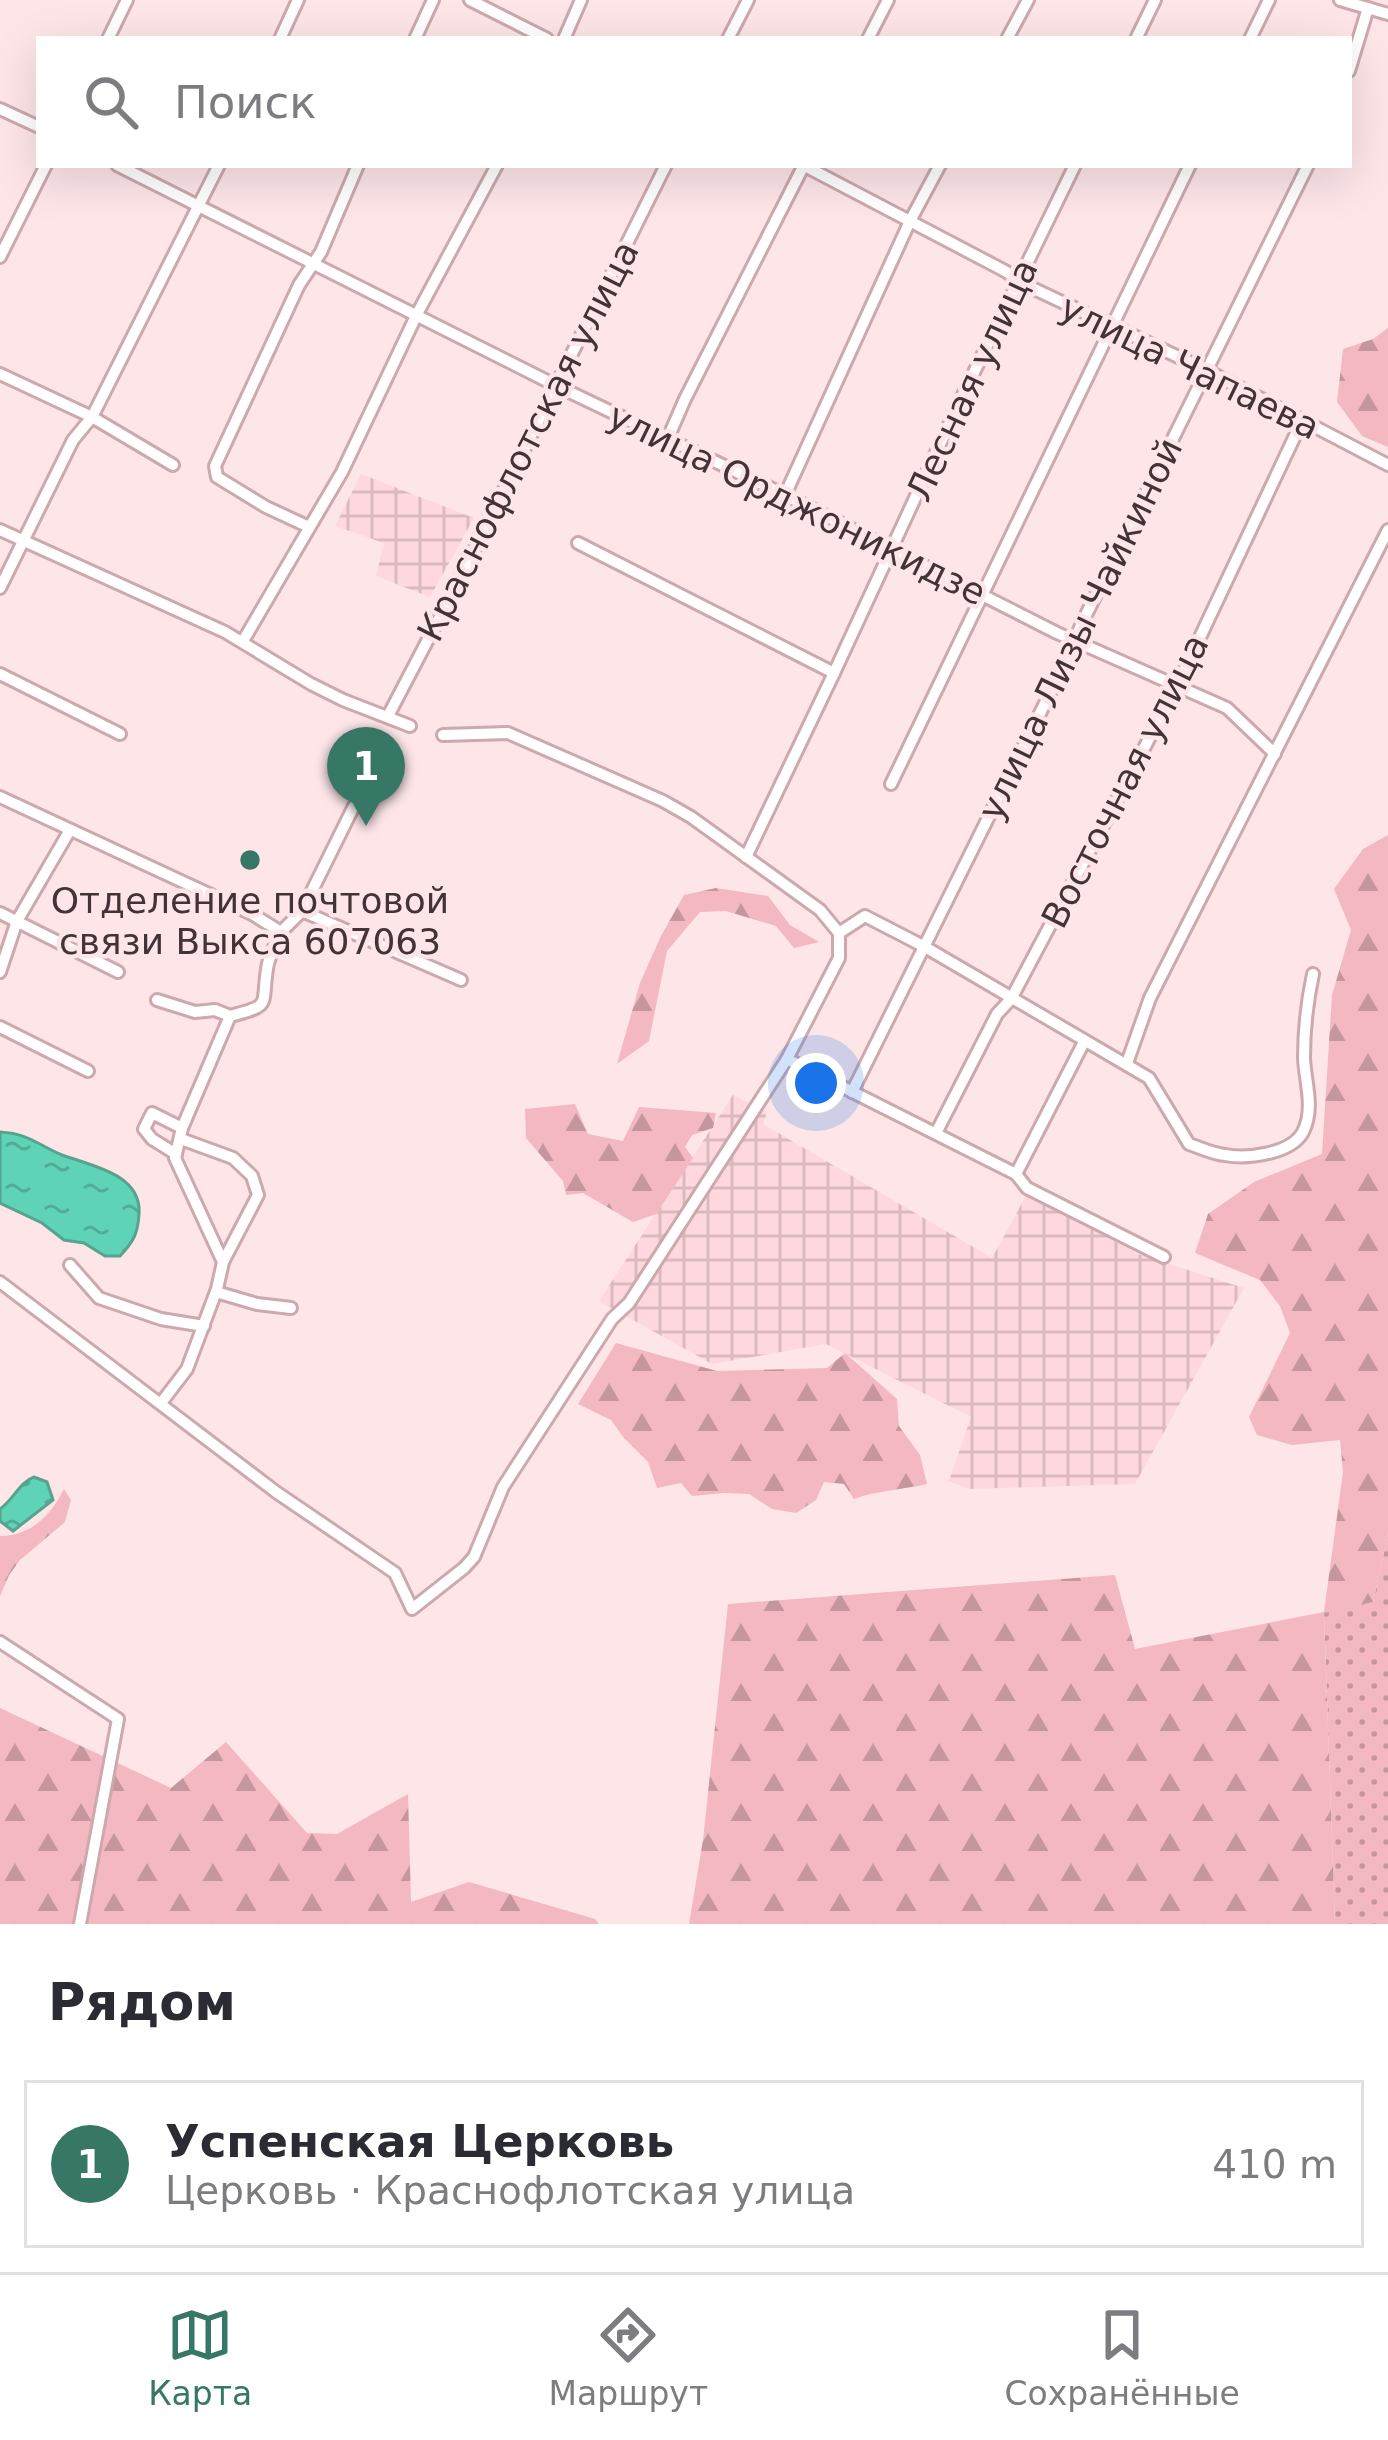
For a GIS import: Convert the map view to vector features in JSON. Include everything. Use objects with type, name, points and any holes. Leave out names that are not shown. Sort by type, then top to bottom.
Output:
[{"type":"street","points":[[109,36],[127,0]]},
{"type":"street","points":[[281,36],[298,0]]},
{"type":"street","points":[[416,36],[433,0]]},
{"type":"street","points":[[470,0],[541,36]]},
{"type":"street","points":[[565,36],[581,0]]},
{"type":"street","points":[[730,36],[748,0]]},
{"type":"street","points":[[870,36],[888,0]]},
{"type":"street","points":[[1009,36],[1028,0]]},
{"type":"street","points":[[1138,36],[1156,0]]},
{"type":"street","points":[[1251,36],[1269,0]]},
{"type":"street","points":[[1340,0],[1388,14]]},
{"type":"street","points":[[1352,61],[1368,8]]},
{"type":"street","points":[[0,109],[36,126]]},
{"type":"street","points":[[0,257],[44,168]]},
{"type":"street","name":"улица Орджоникидзе","points":[[123,168],[983,596],[1227,709],[1275,754]]},
{"type":"street","points":[[0,589],[218,168]]},
{"type":"street","points":[[309,527],[217,477],[215,466],[357,168]]},
{"type":"street","points":[[243,641],[342,472],[417,314],[495,168]]},
{"type":"street","name":"Краснофлотская улица","points":[[388,716],[665,168]]},
{"type":"street","points":[[668,438],[802,168]]},
{"type":"street","name":"улица Чапаева","points":[[810,168],[1112,328],[1205,370],[1388,465]]},
{"type":"street","points":[[785,495],[938,168]]},
{"type":"street","name":"Лесная улица","points":[[746,856],[1074,168]]},
{"type":"street","points":[[891,784],[1189,168]]},
{"type":"street","name":"улица Лизы Чайкиной","points":[[852,1092],[1306,168]]},
{"type":"street","points":[[0,374],[92,417],[173,465]]},
{"type":"street","name":"Восточная улица","points":[[936,1133],[1177,686],[1303,421]]},
{"type":"street","points":[[0,530],[243,641],[311,684],[410,727]]},
{"type":"street","points":[[1127,1063],[1150,998],[1388,530]]},
{"type":"street","points":[[578,543],[835,673]]},
{"type":"street","points":[[0,674],[120,734]]},
{"type":"street","points":[[0,1282],[276,1492],[395,1573],[412,1609],[474,1557],[503,1487],[787,1059],[839,958],[839,933],[820,910],[663,801],[508,733],[443,735]]},
{"type":"street","points":[[0,797],[252,914],[281,932]]},
{"type":"street","points":[[157,1000],[230,1016],[256,1010],[264,1001],[268,963],[281,932],[302,911],[354,806]]},
{"type":"street","points":[[0,972],[17,921],[70,830]]},
{"type":"street","points":[[302,911],[460,980]]},
{"type":"street","points":[[0,913],[118,972]]},
{"type":"street","points":[[839,933],[865,916],[1127,1063],[1149,1078],[1189,1144],[1226,1156],[1262,1154],[1287,1146],[1302,1133],[1310,1096],[1304,1065],[1304,1012],[1313,974]]},
{"type":"street","points":[[224,1262],[175,1158],[230,1016]]},
{"type":"street","points":[[0,1027],[88,1071]]},
{"type":"street","points":[[1016,1174],[1084,1042]]},
{"type":"street","points":[[787,1059],[1016,1174],[1028,1188],[1164,1257]]},
{"type":"street","points":[[161,1403],[187,1369],[224,1262],[258,1195],[252,1176],[233,1158],[152,1113],[144,1130],[176,1154]]},
{"type":"street","points":[[70,1264],[99,1298],[161,1319],[204,1325]]},
{"type":"street","points":[[216,1292],[291,1308]]},
{"type":"street","points":[[0,1642],[118,1719],[80,1924]]},
{"type":"shaded area","points":[[361,474],[474,518],[430,597],[376,576],[384,543],[335,526]]},
{"type":"shaded area","points":[[733,1095],[767,1112],[763,1124],[992,1258],[1027,1194],[1138,1254],[1244,1288],[1135,1484],[968,1489],[949,1481],[971,1417],[826,1344],[712,1364],[599,1301]]},
{"type":"green space","points":[[1388,328],[1388,447],[1362,436],[1337,402],[1343,349],[1373,339]]},
{"type":"green space","points":[[1388,835],[1388,1533],[1373,1602],[1324,1613],[1335,1924],[689,1924],[703,1840],[728,1604],[1115,1575],[1135,1649],[1324,1612],[1343,1472],[1340,1440],[1292,1445],[1257,1435],[1249,1417],[1290,1333],[1280,1306],[1260,1280],[1195,1253],[1208,1214],[1254,1182],[1322,1154],[1332,995],[1351,930],[1334,889],[1363,849]]},
{"type":"green space","points":[[716,888],[768,896],[790,925],[819,942],[794,948],[776,926],[726,911],[700,912],[667,951],[649,1041],[617,1064],[640,983],[684,895]]},
{"type":"green space","points":[[575,1104],[588,1134],[623,1141],[639,1107],[716,1113],[713,1128],[692,1135],[685,1147],[693,1158],[656,1214],[633,1222],[583,1193],[566,1195],[563,1181],[526,1138],[525,1109]]},
{"type":"green space","points":[[616,1343],[717,1371],[827,1368],[845,1353],[897,1399],[899,1426],[920,1455],[927,1484],[854,1499],[844,1484],[824,1482],[816,1500],[796,1513],[772,1509],[749,1494],[692,1496],[681,1483],[657,1488],[648,1462],[611,1420],[578,1404]]},
{"type":"green space","points":[[64,1489],[71,1500],[65,1522],[20,1560],[0,1596],[0,1536],[39,1522]]},
{"type":"green space","points":[[1388,1533],[1388,1924],[1335,1924],[1324,1612],[1373,1602]]},
{"type":"green space","points":[[0,1708],[171,1788],[226,1742],[307,1833],[337,1834],[408,1794],[411,1902],[469,1882],[599,1924],[0,1924]]},
{"type":"water","points":[[0,1132],[26,1137],[100,1168],[132,1189],[138,1200],[137,1227],[120,1256],[105,1256],[84,1243],[64,1240],[42,1223],[0,1203]]},
{"type":"water","points":[[34,1477],[47,1482],[53,1500],[13,1531],[0,1521],[0,1509]]},
{"type":"place","name":"Успенская Церковь","points":[[366,826]]},
{"type":"place","name":"Отделение почтовой связи Выкса 607063","points":[[250,860]]}]
